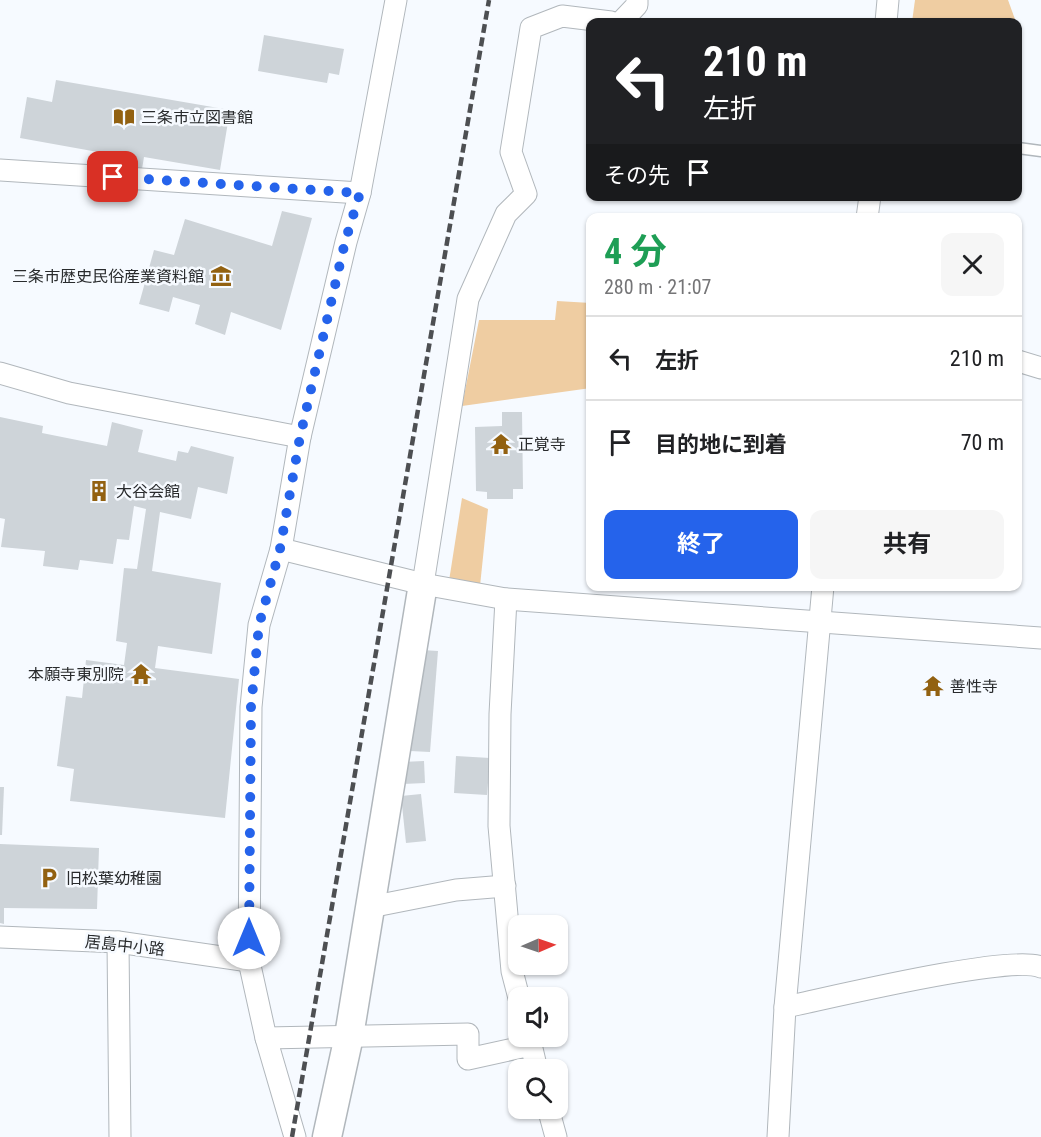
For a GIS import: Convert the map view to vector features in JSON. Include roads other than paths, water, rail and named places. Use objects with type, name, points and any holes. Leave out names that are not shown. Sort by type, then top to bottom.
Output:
[{"type":"street","points":[[295,1137],[266,1038],[249,961],[251,707],[259,625],[280,549],[300,437],[345,242],[360,193],[396,0]]},
{"type":"street","points":[[625,18],[637,5],[637,0]]},
{"type":"street","points":[[886,18],[888,0]]},
{"type":"street","points":[[327,1137],[350,1036],[468,299],[506,214],[526,194],[511,152],[531,28],[562,16],[586,19]]},
{"type":"street","points":[[0,170],[360,193]]},
{"type":"street","points":[[1022,362],[1041,368]]},
{"type":"street","points":[[0,373],[69,393],[300,437]]},
{"type":"street","points":[[280,549],[423,584],[506,599],[1041,638]]},
{"type":"street","points":[[778,1137],[785,1007],[822,591]]},
{"type":"street","points":[[506,599],[500,714],[499,826],[513,971],[517,987]]},
{"type":"street","points":[[370,907],[456,890],[505,886]]},
{"type":"street","name":"居島中小路","points":[[0,937],[118,942],[249,961]]},
{"type":"street","points":[[118,942],[120,1137]]},
{"type":"street","points":[[785,1007],[991,966],[1033,964],[1041,967]]},
{"type":"street","points":[[266,1038],[468,1034],[468,1059],[509,1047]]},
{"type":"street","points":[[551,1119],[556,1137]]},
{"type":"lane","points":[[1022,149],[1041,151]]},
{"type":"railway","points":[[292,1137],[489,0]]},
{"type":"place","name":"三条市立図書館","points":[[124,117]]},
{"type":"place","name":"三条市歴史民俗産業資料館","points":[[221,276]]},
{"type":"place","name":"正覚寺","points":[[501,444]]},
{"type":"place","name":"大谷会館","points":[[99,491]]},
{"type":"place","name":"本願寺東別院","points":[[141,674]]},
{"type":"place","name":"善性寺","points":[[933,686]]},
{"type":"place","name":"旧松葉幼稚園","points":[[49,878]]}]
